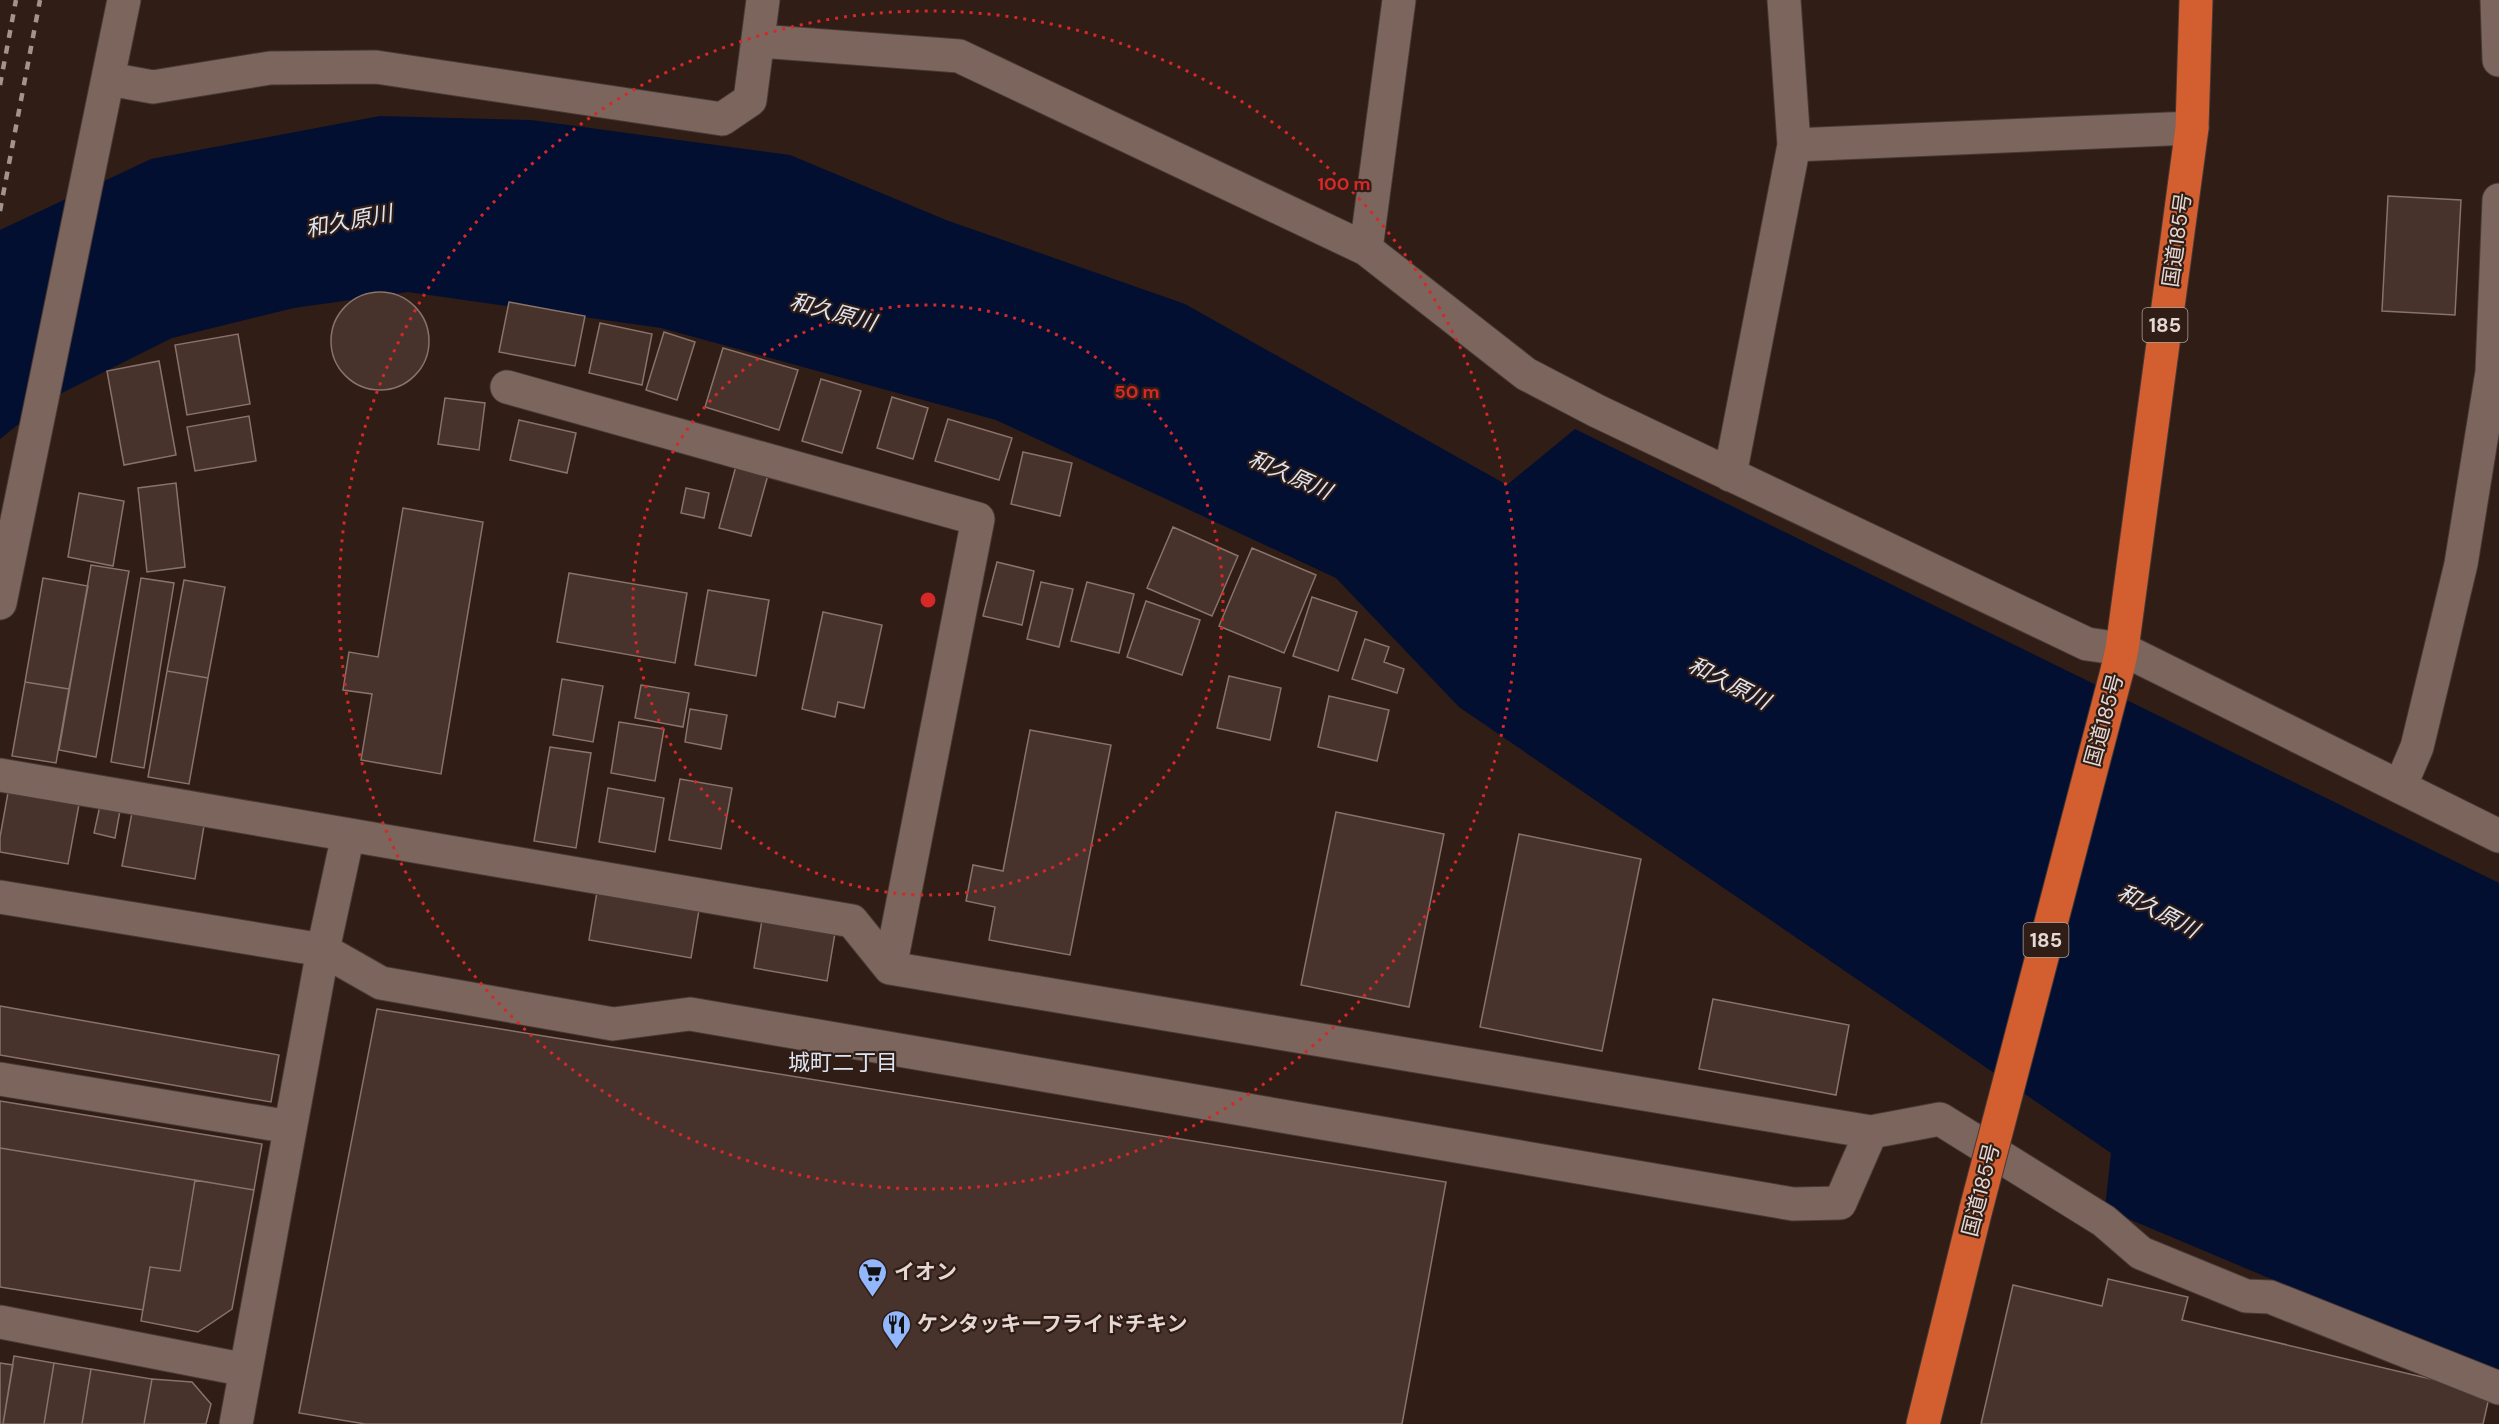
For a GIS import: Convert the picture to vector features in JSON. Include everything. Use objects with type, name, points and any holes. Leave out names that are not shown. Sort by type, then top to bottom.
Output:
[{"type":"highway","name":"国道185号","points":[[1923,1424],[1976,1209],[2120,660],[2192,128],[2196,0]]},
{"type":"street","points":[[0,603],[124,0]]},
{"type":"street","points":[[109,79],[153,87],[270,69],[376,67],[722,119],[750,100],[763,0]]},
{"type":"street","points":[[1366,249],[1400,0]]},
{"type":"street","points":[[1730,475],[1794,145],[1784,0]]},
{"type":"street","points":[[2497,0],[2499,60]]},
{"type":"street","points":[[758,41],[958,56],[1366,249],[1526,374],[1597,411],[2120,660],[2400,787],[2499,836]]},
{"type":"street","points":[[1794,145],[2192,128]]},
{"type":"street","points":[[2400,787],[2417,747],[2461,564],[2492,372],[2499,200]]},
{"type":"street","points":[[507,387],[978,519],[890,968]]},
{"type":"street","points":[[0,775],[852,921],[890,968],[1870,1132],[1940,1119],[2104,1221],[2141,1253],[2246,1296],[2270,1297],[2499,1388]]},
{"type":"street","points":[[236,1424],[323,950],[348,835]]},
{"type":"street","points":[[0,897],[323,950],[381,983],[612,1024],[690,1014],[1793,1204],[1840,1203],[1870,1132]]},
{"type":"street","points":[[0,1078],[290,1127]]},
{"type":"street","points":[[0,1322],[246,1370]]},
{"type":"water","name":"和久原川","points":[[380,116],[531,120],[790,155],[946,220],[1185,304],[1507,485],[1575,429],[2499,883],[2499,1375],[2105,1209],[2111,1153],[1459,707],[1336,578],[996,420],[661,328],[408,292],[294,308],[172,338],[50,399],[0,439],[0,230],[151,159]]},
{"type":"building","points":[[2388,196],[2461,200],[2455,315],[2382,311]]},
{"type":"building","points":[[380,292],[399,295],[415,306],[426,322],[429,341],[426,360],[415,376],[399,387],[380,390],[361,387],[345,376],[334,360],[331,341],[334,322],[345,306],[361,295]]},
{"type":"building","points":[[509,302],[585,316],[575,366],[499,352]]},
{"type":"building","points":[[600,323],[652,334],[642,385],[589,373]]},
{"type":"building","points":[[664,332],[695,342],[677,400],[646,390]]},
{"type":"building","points":[[238,334],[250,404],[187,415],[175,345]]},
{"type":"building","points":[[723,348],[798,370],[779,430],[705,407]]},
{"type":"building","points":[[159,361],[176,455],[124,465],[107,371]]},
{"type":"building","points":[[821,379],[861,391],[842,453],[802,441]]},
{"type":"building","points":[[892,397],[928,408],[913,459],[877,448]]},
{"type":"building","points":[[445,398],[485,403],[479,450],[438,444]]},
{"type":"building","points":[[249,416],[256,461],[195,471],[187,427]]},
{"type":"building","points":[[948,419],[1012,438],[999,480],[935,461]]},
{"type":"building","points":[[519,420],[576,433],[567,473],[510,460]]},
{"type":"building","points":[[1023,452],[1072,463],[1060,516],[1011,504]]},
{"type":"building","points":[[736,466],[768,475],[751,536],[719,528]]},
{"type":"building","points":[[176,483],[185,567],[147,572],[138,488]]},
{"type":"building","points":[[686,488],[709,493],[704,518],[681,513]]},
{"type":"building","points":[[79,493],[124,501],[113,566],[68,557]]},
{"type":"building","points":[[403,508],[483,522],[441,774],[361,760],[372,694],[343,690],[349,652],[378,657]]},
{"type":"building","points":[[1173,527],[1238,556],[1212,616],[1147,588]]},
{"type":"building","points":[[1252,548],[1316,575],[1284,653],[1219,626]]},
{"type":"building","points":[[997,562],[1034,571],[1022,625],[983,616]]},
{"type":"building","points":[[91,565],[129,571],[96,757],[59,750]]},
{"type":"building","points":[[569,573],[687,593],[675,663],[557,642]]},
{"type":"building","points":[[43,578],[88,586],[69,689],[25,682]]},
{"type":"building","points":[[141,578],[174,583],[144,768],[111,762]]},
{"type":"building","points":[[184,580],[225,587],[208,678],[167,671]]},
{"type":"building","points":[[1041,582],[1073,589],[1059,647],[1027,639]]},
{"type":"building","points":[[1087,582],[1134,594],[1119,653],[1071,641]]},
{"type":"building","points":[[708,590],[769,600],[756,676],[695,665]]},
{"type":"building","points":[[1312,597],[1357,612],[1338,671],[1293,656]]},
{"type":"building","points":[[1146,601],[1200,620],[1182,675],[1127,657]]},
{"type":"building","points":[[823,612],[882,625],[864,708],[838,702],[835,717],[802,709]]},
{"type":"building","points":[[1365,639],[1389,647],[1384,662],[1404,669],[1397,693],[1352,679]]},
{"type":"building","points":[[167,671],[208,678],[189,784],[148,777]]},
{"type":"building","points":[[1229,676],[1281,688],[1270,740],[1217,728]]},
{"type":"building","points":[[562,679],[603,686],[593,742],[553,735]]},
{"type":"building","points":[[25,682],[69,689],[56,763],[12,756]]},
{"type":"building","points":[[641,685],[689,693],[683,727],[635,718]]},
{"type":"building","points":[[1329,696],[1389,710],[1377,761],[1318,747]]},
{"type":"building","points":[[690,709],[727,715],[721,749],[685,742]]},
{"type":"building","points":[[619,722],[664,729],[655,781],[611,773]]},
{"type":"building","points":[[1030,730],[1111,745],[1070,955],[989,940],[995,907],[966,901],[973,865],[1003,871]]},
{"type":"building","points":[[550,747],[591,753],[576,848],[534,841]]},
{"type":"building","points":[[680,779],[732,788],[721,849],[669,840]]},
{"type":"building","points":[[9,787],[80,799],[68,864],[0,852],[0,837]]},
{"type":"building","points":[[608,788],[664,798],[655,852],[599,842]]},
{"type":"building","points":[[101,801],[121,805],[115,838],[94,833]]},
{"type":"building","points":[[133,807],[205,820],[195,879],[122,866]]},
{"type":"building","points":[[1336,812],[1444,834],[1409,1007],[1301,985]]},
{"type":"building","points":[[1519,834],[1641,859],[1602,1051],[1480,1027]]},
{"type":"building","points":[[598,886],[700,904],[691,958],[589,940]]},
{"type":"building","points":[[763,914],[836,927],[827,981],[754,968]]},
{"type":"building","points":[[1713,999],[1849,1025],[1836,1095],[1699,1069]]},
{"type":"building","points":[[0,1006],[279,1055],[271,1102],[0,1055]]},
{"type":"building","name":"イオン","points":[[377,1009],[1446,1182],[1402,1424],[365,1424],[299,1413]]},
{"type":"building","points":[[0,1101],[262,1144],[254,1190],[0,1148]]},
{"type":"building","points":[[0,1148],[195,1180],[180,1271],[150,1267],[143,1310],[0,1287]]},
{"type":"building","points":[[195,1180],[254,1190],[232,1309],[198,1332],[141,1321],[150,1267],[180,1271]]},
{"type":"building","points":[[2108,1279],[2188,1297],[2182,1320],[2490,1393],[2483,1424],[1981,1424],[2013,1285],[2102,1306]]},
{"type":"building","points":[[14,1356],[54,1363],[44,1424],[3,1424]]},
{"type":"building","points":[[0,1363],[13,1365],[3,1424],[0,1424]]},
{"type":"building","points":[[54,1363],[91,1369],[82,1424],[44,1424]]},
{"type":"building","points":[[91,1369],[152,1379],[144,1424],[82,1424]]},
{"type":"building","points":[[152,1379],[192,1382],[211,1404],[206,1424],[144,1424]]},
{"type":"railway","points":[[0,85],[16,0]]},
{"type":"railway","points":[[0,211],[40,0]]},
{"type":"place","name":"イオン","points":[[873,1298]]},
{"type":"place","name":"ケンタッキーフライドチキン","points":[[896,1350]]},
{"type":"district","name":"城町二丁目","points":[[843,1062]]}]
